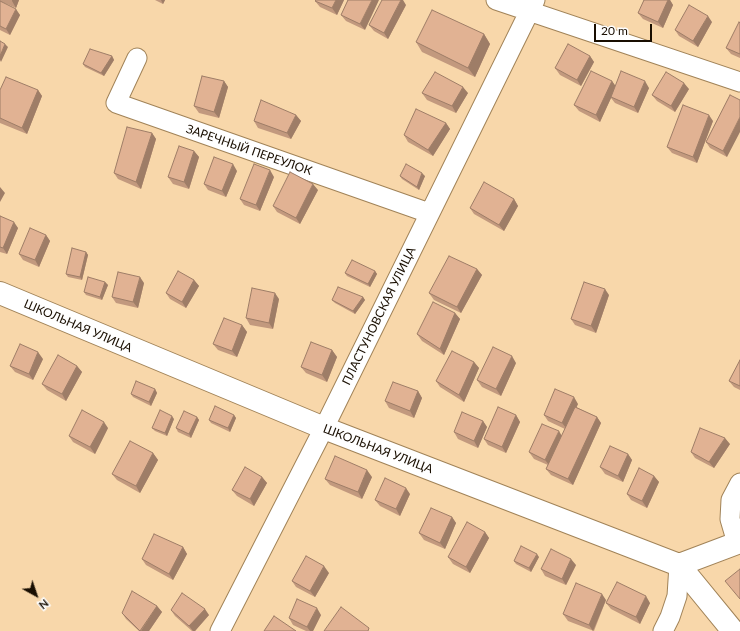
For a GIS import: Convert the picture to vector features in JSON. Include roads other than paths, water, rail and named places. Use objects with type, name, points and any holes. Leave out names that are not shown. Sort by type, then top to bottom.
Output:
[{"type":"street","points":[[496,0],[532,6],[740,82]]},
{"type":"street","name":"ПЛАСТУНОВСКАЯ УЛИЦА","points":[[220,631],[324,428],[532,6]]},
{"type":"street","name":"ЗАРЕЧНЫЙ ПЕРЕУЛОК","points":[[137,58],[116,103],[429,213]]},
{"type":"street","name":"ШКОЛЬНАЯ УЛИЦА","points":[[0,293],[324,428],[679,565],[733,631]]},
{"type":"street","points":[[663,631],[670,617],[677,596],[679,565],[738,543],[730,519],[731,500],[740,483]]}]
